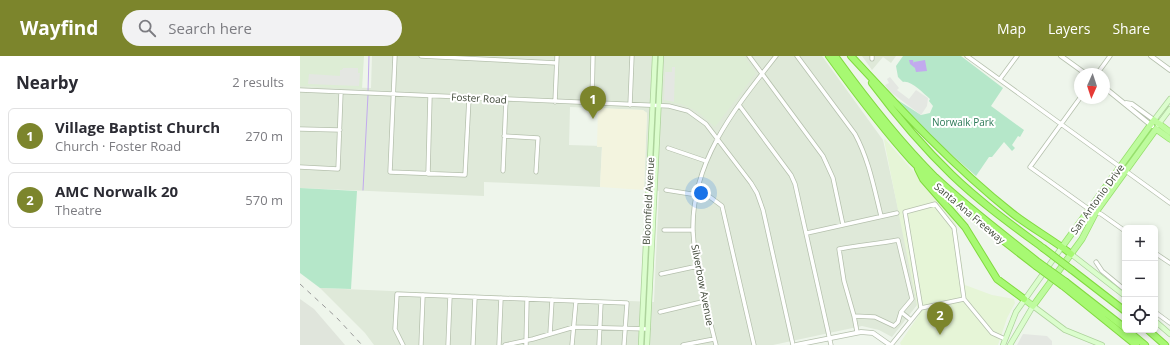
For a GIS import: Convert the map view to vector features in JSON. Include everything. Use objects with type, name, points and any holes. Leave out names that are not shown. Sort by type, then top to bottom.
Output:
[{"type":"highway","name":"Santa Ana Freeway","points":[[829,56],[885,130],[913,161],[977,221],[1064,284],[1136,345]]},
{"type":"highway","points":[[835,56],[882,118],[925,167],[978,215],[1037,264]]},
{"type":"highway","name":"Santa Ana Freeway","points":[[851,56],[887,103],[952,176],[1005,220],[1122,309]]},
{"type":"highway","points":[[851,56],[911,121],[960,168],[1012,213],[1071,254]]},
{"type":"highway","points":[[913,161],[923,179],[965,227],[997,280],[1024,300]]},
{"type":"highway","points":[[1064,284],[1122,326]]},
{"type":"highway","points":[[1131,333],[1145,345]]},
{"type":"highway","points":[[1151,333],[1165,345]]},
{"type":"main road","name":"Bloomfield Avenue","points":[[654,144],[652,106],[655,56]]},
{"type":"main road","name":"Bloomfield Avenue","points":[[641,345],[654,144],[658,106],[660,56]]},
{"type":"main road","points":[[654,69],[660,69]]},
{"type":"main road","name":"San Antonio Drive","points":[[1004,345],[1016,312],[1024,300],[1062,247],[1093,211],[1155,125],[1170,98]]},
{"type":"main road","name":"San Antonio Drive","points":[[1155,125],[1170,109]]},
{"type":"main road","points":[[1155,125],[1170,132]]},
{"type":"main road","points":[[1155,125],[1170,139]]},
{"type":"main road","name":"Bloomfield Avenue","points":[[647,345],[651,188]]},
{"type":"main road","name":"San Antonio Drive","points":[[1033,306],[1090,226],[1093,211]]},
{"type":"main road","points":[[1071,254],[1122,294]]},
{"type":"main road","points":[[643,300],[649,300]]},
{"type":"main road","points":[[1024,300],[1065,330],[1102,345]]},
{"type":"main road","points":[[1010,345],[1033,306]]},
{"type":"main road","points":[[1158,324],[1170,334]]},
{"type":"street","points":[[395,56],[390,172],[466,175],[469,98]]},
{"type":"street","points":[[421,56],[556,63]]},
{"type":"street","points":[[555,102],[557,56]]},
{"type":"street","points":[[592,103],[593,56]]},
{"type":"street","points":[[630,105],[632,56]]},
{"type":"street","points":[[749,56],[824,156],[833,178],[843,225]]},
{"type":"street","name":"Silverbow Avenue","points":[[716,345],[698,266],[693,230],[696,195],[706,161],[717,138],[739,105],[776,56]]},
{"type":"street","points":[[797,56],[855,134],[862,146],[869,165],[881,216]]},
{"type":"street","points":[[967,56],[1170,203]]},
{"type":"street","points":[[1000,80],[1017,56]]},
{"type":"street","points":[[1061,56],[1078,68]]},
{"type":"street","points":[[1102,68],[1110,56]]},
{"type":"street","points":[[1150,56],[1170,70]]},
{"type":"street","name":"Foster Road","points":[[300,90],[658,106],[688,111],[706,124],[757,193],[763,210],[793,345]]},
{"type":"street","points":[[300,167],[338,169],[342,92]]},
{"type":"street","points":[[1110,92],[1125,103],[1132,104],[1155,125]]},
{"type":"street","points":[[428,174],[430,96]]},
{"type":"street","points":[[503,171],[506,99]]},
{"type":"street","points":[[1076,104],[1030,167],[1093,211],[1122,229]]},
{"type":"street","points":[[739,105],[791,175],[797,191],[831,345]]},
{"type":"street","points":[[300,129],[340,130]]},
{"type":"street","points":[[504,136],[538,138],[536,172]]},
{"type":"street","points":[[668,148],[706,161]]},
{"type":"street","points":[[666,190],[710,197],[722,206],[754,345]]},
{"type":"street","points":[[921,308],[905,212],[934,204],[954,228],[964,299],[992,333],[1005,339]]},
{"type":"street","points":[[807,234],[897,213]]},
{"type":"street","points":[[664,230],[693,230]]},
{"type":"street","points":[[854,316],[875,316],[894,326],[898,322],[900,312],[912,299],[898,240],[840,249],[844,281],[857,332]]},
{"type":"street","points":[[1158,255],[1170,263]]},
{"type":"street","points":[[1096,262],[1102,271],[1122,288]]},
{"type":"street","points":[[661,274],[698,266]]},
{"type":"street","points":[[403,345],[396,329],[397,294],[627,303],[624,345]]},
{"type":"street","points":[[421,345],[423,295]]},
{"type":"street","points":[[448,345],[450,296]]},
{"type":"street","points":[[473,345],[475,298]]},
{"type":"street","points":[[499,345],[501,298]]},
{"type":"street","points":[[525,343],[527,299]]},
{"type":"street","points":[[796,345],[857,332],[873,333],[891,345],[921,308],[964,299]]},
{"type":"street","points":[[550,334],[552,300]]},
{"type":"street","points":[[572,345],[576,301]]},
{"type":"street","points":[[599,345],[601,302]]},
{"type":"street","points":[[660,312],[706,302]]},
{"type":"street","points":[[900,312],[910,320]]},
{"type":"street","points":[[1158,314],[1170,323]]},
{"type":"street","points":[[505,345],[525,343],[574,327],[648,329]]},
{"type":"street","points":[[684,345],[714,339]]},
{"type":"shaded area","points":[[300,56],[364,56],[362,89],[300,86]]},
{"type":"shaded area","points":[[372,56],[822,56],[883,140],[915,286],[917,305],[892,337],[879,330],[862,326],[773,345],[374,345],[365,333],[320,288],[654,302],[659,191],[644,190],[647,113],[643,110],[570,107],[569,145],[602,146],[600,187],[484,182],[484,196],[300,188],[300,86],[371,88]]},
{"type":"shaded area","points":[[665,56],[744,56],[756,73],[715,127],[697,111],[681,104],[664,102]]},
{"type":"shaded area","points":[[862,56],[896,56],[891,63],[883,57],[872,70]]},
{"type":"shaded area","points":[[909,60],[913,60],[914,64],[914,62],[925,60],[927,71],[916,72]]},
{"type":"shaded area","points":[[672,67],[675,67],[674,102],[664,100],[665,72],[672,72]]},
{"type":"shaded area","points":[[343,68],[358,68],[358,73],[360,73],[359,86],[308,84],[309,74],[340,76],[340,70]]},
{"type":"shaded area","points":[[890,77],[899,88],[897,90],[909,99],[916,90],[928,98],[927,106],[921,115],[889,91],[885,85],[889,83],[887,79]]},
{"type":"shaded area","points":[[598,108],[643,110],[647,113],[644,190],[600,187],[602,147],[597,147]]},
{"type":"shaded area","points":[[885,139],[948,211],[956,225],[965,285],[992,295],[1014,299],[1015,303],[1007,318],[998,345],[901,345],[900,343],[919,315]]},
{"type":"shaded area","points":[[300,299],[314,309],[345,345],[300,345]]},
{"type":"shaded area","points":[[1023,334],[1047,336],[1052,341],[1052,345],[1017,345]]},
{"type":"green space","name":"Norwalk Park","points":[[903,56],[961,56],[1003,88],[991,106],[1024,130],[1020,137],[1018,136],[1012,145],[1015,148],[1012,151],[1004,142],[992,157],[989,157],[976,176],[936,141],[893,97],[921,115],[930,113],[933,106],[929,101],[930,99],[920,90],[910,83],[903,82],[898,77],[896,66]]},
{"type":"green space","points":[[300,188],[357,191],[351,289],[320,288],[300,273]]},
{"type":"waterway","points":[[368,92],[369,56]]},
{"type":"waterway","points":[[363,190],[368,95]]},
{"type":"railway","points":[[300,284],[337,318],[362,345]]},
{"type":"place","name":"Village Baptist Church","points":[[593,119]]},
{"type":"place","name":"AMC Norwalk 20","points":[[940,335]]}]
